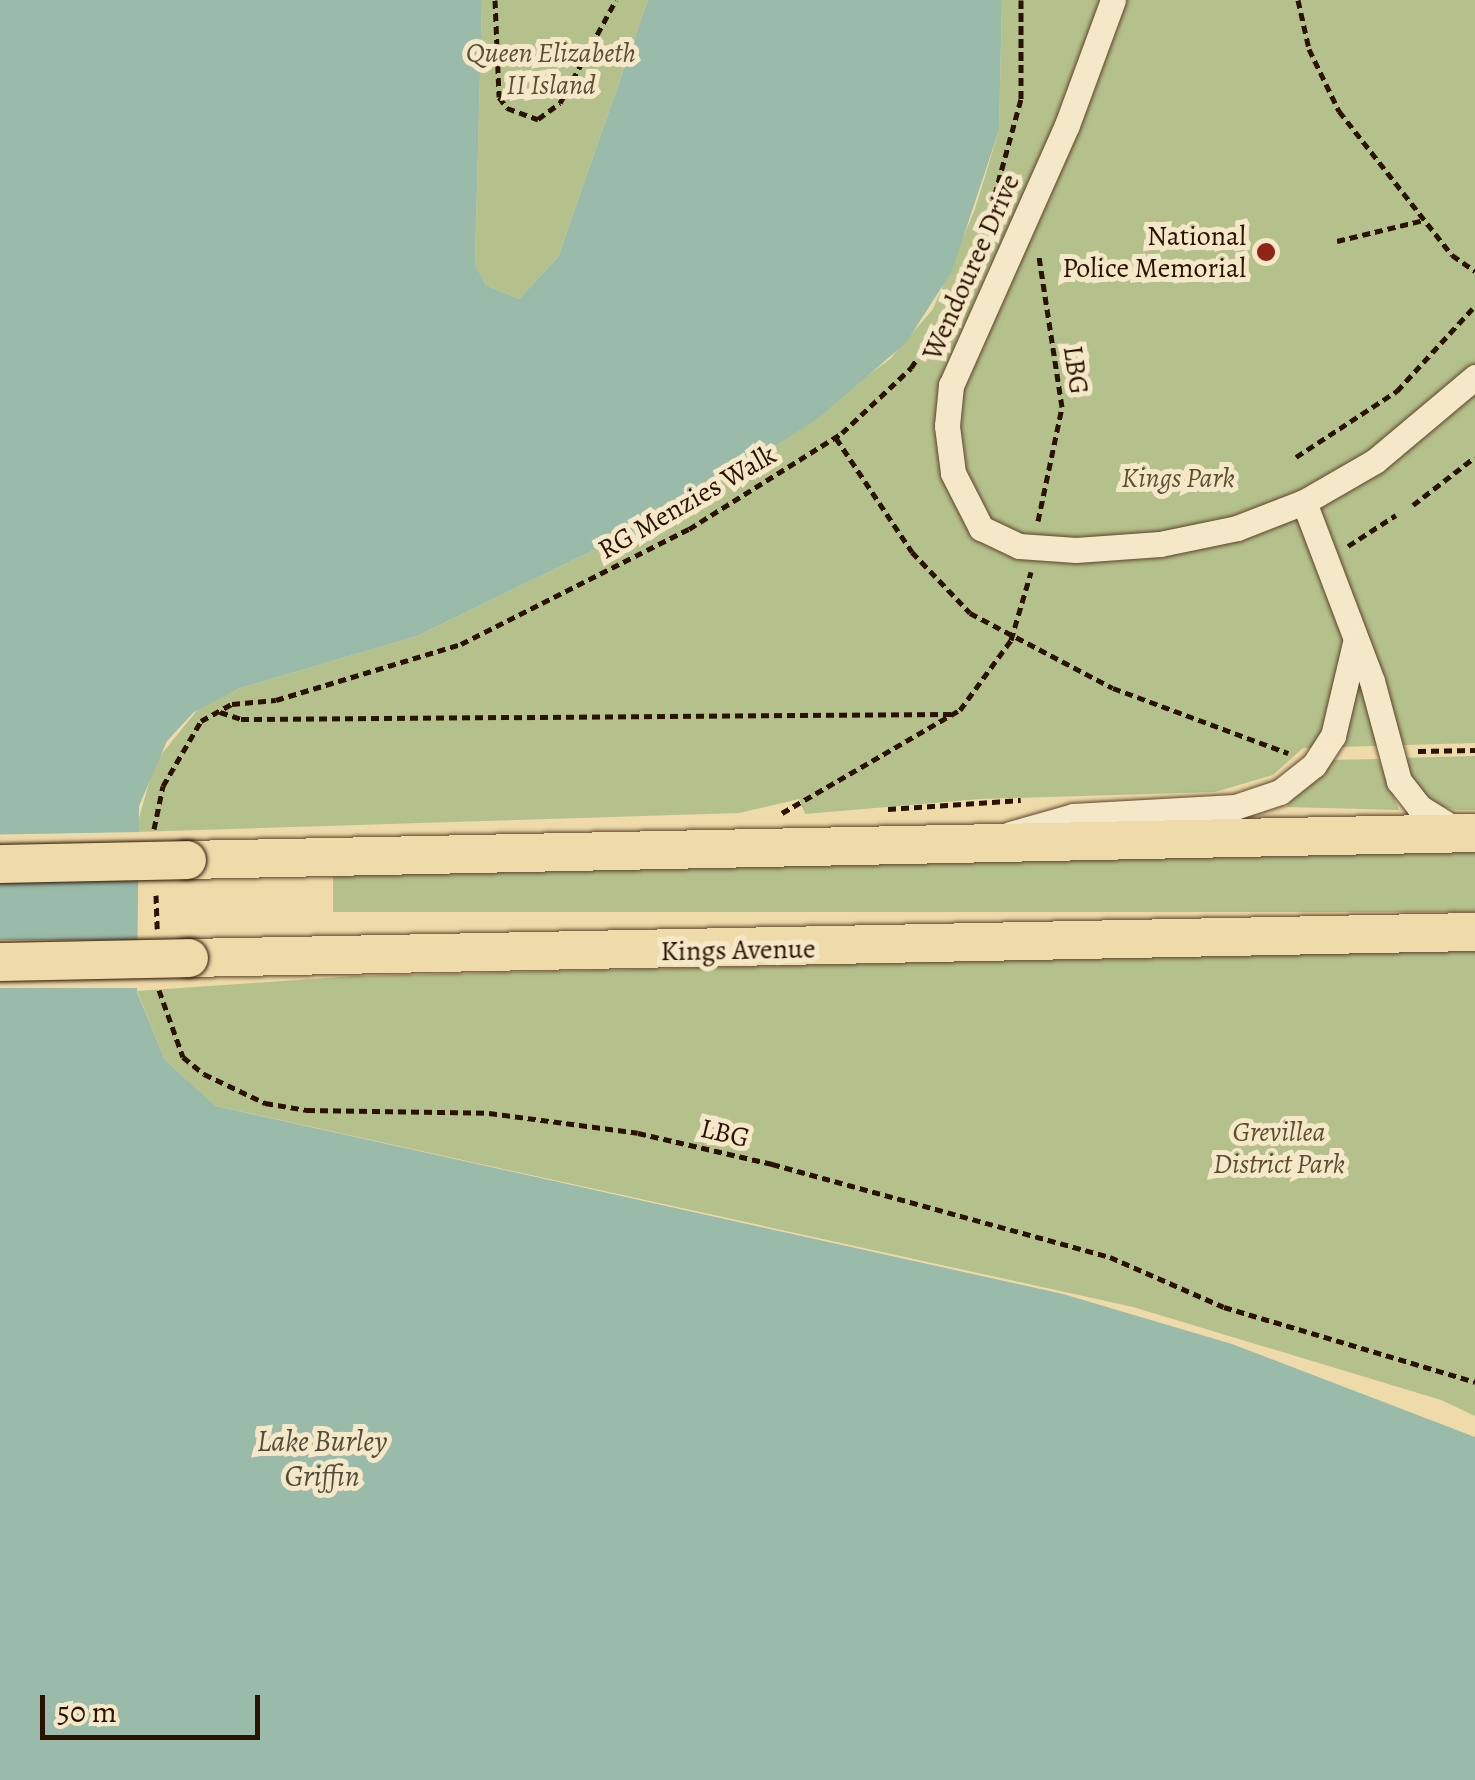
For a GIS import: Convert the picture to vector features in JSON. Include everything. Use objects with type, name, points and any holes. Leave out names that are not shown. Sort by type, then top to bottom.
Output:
[{"type":"main road","points":[[0,864],[171,853],[976,846],[1469,834]]},
{"type":"main road","name":"Kings Avenue","points":[[0,962],[173,952],[1475,932]]},
{"type":"street","name":"Wendouree Drive","points":[[1113,0],[1060,140],[951,386],[947,435],[958,490],[972,518],[996,539],[1050,549],[1186,540],[1304,502],[1397,446],[1475,377]]},
{"type":"street","points":[[1304,502],[1328,559],[1402,786],[1419,806],[1469,834]]},
{"type":"street","points":[[976,846],[1073,816],[1235,807],[1280,792],[1314,765],[1333,736],[1355,642]]},
{"type":"path","points":[[495,0],[499,97],[507,108],[538,119],[560,102],[616,0]]},
{"type":"path","points":[[976,258],[1021,98],[1021,0]]},
{"type":"path","points":[[1298,0],[1309,49],[1333,102],[1424,220],[1475,271]]},
{"type":"path","points":[[1337,241],[1424,220]]},
{"type":"path","name":"LBG","points":[[1036,534],[1062,414],[1039,254]]},
{"type":"path","name":"RG Menzies Walk","points":[[218,712],[460,644],[688,529],[836,437],[911,368],[963,286]]},
{"type":"path","points":[[1296,457],[1397,390],[1475,306]]},
{"type":"path","points":[[836,437],[939,584],[1011,640],[1163,708],[1299,755]]},
{"type":"path","points":[[1413,505],[1475,458]]},
{"type":"path","points":[[1328,559],[1396,515]]},
{"type":"path","points":[[771,816],[821,796],[956,714],[1011,640],[1034,563]]},
{"type":"path","points":[[171,853],[154,826],[172,768],[201,721],[218,712],[242,719],[956,714]]},
{"type":"path","points":[[1400,752],[1475,750]]},
{"type":"path","points":[[156,886],[173,952]]},
{"type":"path","name":"LBG","points":[[159,985],[160,1005],[183,1057],[204,1074],[265,1103],[307,1110],[489,1113],[676,1142],[1110,1257],[1224,1308],[1475,1382]]},
{"type":"green space","name":"Queen Elizabeth II Island","points":[[482,0],[648,0],[558,257],[519,299],[486,285],[475,264]]},
{"type":"green space","name":"Kings Park","points":[[1002,0],[1475,0],[1475,743],[1303,748],[1273,775],[1215,792],[981,799],[805,814],[799,799],[739,813],[135,832],[155,762],[199,708],[240,688],[417,636],[592,551],[741,468],[890,359],[933,309],[975,209],[999,130]]},
{"type":"green space","points":[[1475,756],[1475,810],[1425,803],[1397,758]]},
{"type":"green space","points":[[1378,759],[1399,810],[1286,807],[1328,760]]},
{"type":"green space","points":[[333,846],[1475,846],[1475,912],[333,912]]},
{"type":"green space","name":"Grevillea District Park","points":[[1475,949],[1475,1416],[1441,1400],[1133,1307],[216,1106],[165,1060],[137,991],[356,976]]},
{"type":"water","name":"Lake Burley Griffin","points":[[0,0],[482,0],[475,264],[486,285],[519,299],[558,257],[648,0],[1002,0],[999,130],[952,271],[906,343],[817,419],[718,483],[592,551],[417,636],[240,688],[194,712],[167,741],[139,806],[137,992],[165,1060],[216,1106],[1063,1294],[1232,1344],[1475,1437],[1475,1780],[0,1780]]},
{"type":"pier","points":[[140,832],[141,880],[1,882],[0,834]]},
{"type":"pier","points":[[0,940],[142,940],[142,988],[0,988]]},
{"type":"place","name":"National Police Memorial","points":[[1266,252]]}]
